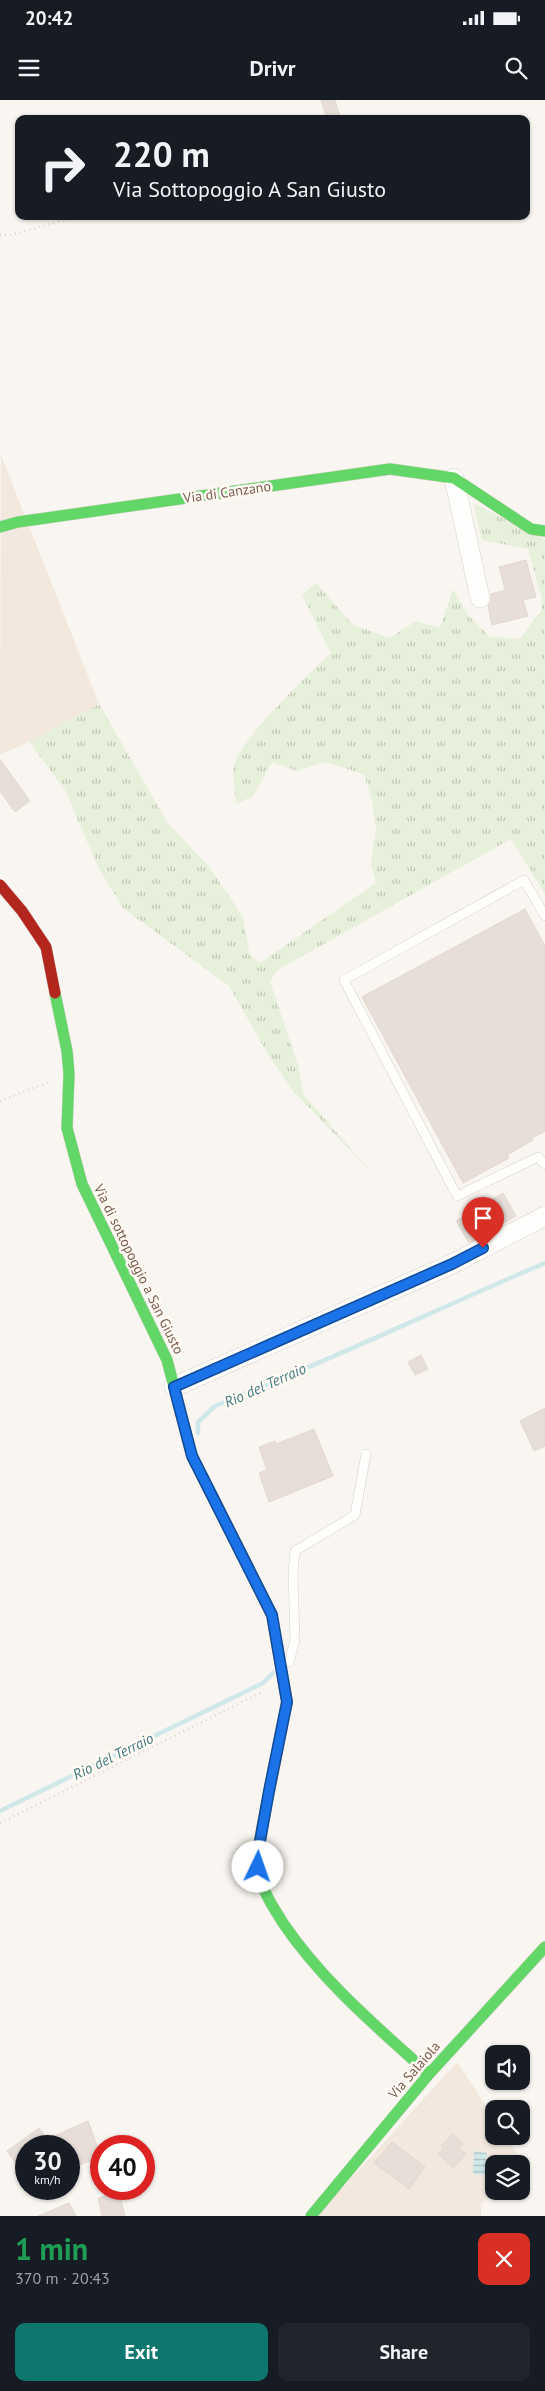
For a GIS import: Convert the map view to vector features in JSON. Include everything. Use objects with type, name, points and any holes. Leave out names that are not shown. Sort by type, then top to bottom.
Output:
[{"type":"street","name":"Via di Canzano","points":[[0,527],[18,522],[390,469],[454,478],[532,529],[545,531]]},
{"type":"street","points":[[454,478],[480,598]]},
{"type":"street","name":"Via di sottopoggio a San Giusto","points":[[0,885],[22,911],[46,947],[67,1052],[69,1074],[67,1128],[82,1184],[168,1360],[192,1456],[272,1615],[287,1702],[259,1847],[258,1867],[261,1882],[270,1902],[308,1958],[360,2010],[429,2074]]},
{"type":"street","points":[[174,1387],[452,1264],[545,1216]]},
{"type":"street","name":"Via Salaiola","points":[[311,2216],[429,2074],[545,1947]]},
{"type":"lane","points":[[545,916],[524,880],[344,980],[457,1196],[538,1157],[545,1164]]},
{"type":"lane","points":[[284,1682],[295,1640],[293,1574],[295,1551],[355,1515],[366,1454]]},
{"type":"path","points":[[0,235],[64,220]]},
{"type":"path","points":[[0,1101],[69,1074]]},
{"type":"path","points":[[0,1823],[247,1698],[284,1682]]},
{"type":"shaded area","points":[[1,455],[99,704],[29,742],[0,755]]},
{"type":"shaded area","points":[[457,2062],[485,2104],[485,2145],[512,2145],[518,2155],[485,2155],[485,2200],[487,2200],[481,2204],[481,2216],[317,2216]]},
{"type":"green space","points":[[473,503],[545,540],[545,894],[511,839],[279,969],[270,981],[298,1065],[303,1094],[373,1174],[294,1092],[269,1056],[229,986],[123,908],[98,867],[65,790],[29,742],[99,704],[167,822],[210,868],[243,917],[250,956],[260,963],[376,883],[371,863],[376,829],[372,800],[364,774],[325,762],[297,771],[272,762],[253,796],[236,804],[233,771],[238,756],[247,741],[276,708],[331,653],[302,595],[316,583],[353,625],[390,638],[416,621],[440,628],[453,589],[468,615],[490,637],[520,639],[542,610],[542,599],[528,549],[482,540]]},
{"type":"water","points":[[474,2151],[487,2153],[485,2155],[485,2175],[473,2174]]},
{"type":"building","points":[[321,100],[335,100],[340,115],[326,115]]},
{"type":"building","points":[[526,560],[536,597],[523,600],[528,616],[492,625],[488,606],[491,601],[491,594],[505,590],[499,567]]},
{"type":"building","points":[[0,759],[30,801],[15,812],[0,791]]},
{"type":"building","points":[[525,909],[545,946],[545,1131],[507,1155],[509,1158],[463,1183],[362,997]]},
{"type":"building","points":[[503,1193],[516,1216],[469,1243],[456,1221]]},
{"type":"building","points":[[421,1355],[428,1369],[415,1375],[408,1362]]},
{"type":"building","points":[[545,1408],[545,1446],[534,1451],[520,1421]]},
{"type":"building","points":[[314,1429],[333,1476],[269,1502],[259,1473],[267,1470],[259,1447],[275,1441],[276,1444]]},
{"type":"building","points":[[88,2121],[93,2135],[90,2135],[90,2161],[80,2165],[80,2135],[56,2135]]},
{"type":"building","points":[[39,2128],[44,2135],[29,2135]]},
{"type":"building","points":[[453,2134],[463,2144],[459,2148],[466,2154],[453,2168],[438,2154],[444,2148],[441,2146]]},
{"type":"building","points":[[392,2142],[425,2167],[409,2189],[374,2163]]},
{"type":"building","points":[[15,2145],[15,2162],[7,2151]]},
{"type":"building","points":[[98,2200],[121,2200],[125,2216],[102,2216]]},
{"type":"building","points":[[69,2203],[76,2216],[38,2216]]},
{"type":"waterway","name":"Rio del Terraio","points":[[198,1433],[198,1422],[215,1406],[298,1372],[545,1263]]},
{"type":"waterway","name":"Rio del Terraio","points":[[0,1811],[263,1683],[273,1673]]},
{"type":"traffic: fast","points":[[0,527],[18,522],[390,469],[454,478],[531,529],[545,531]]},
{"type":"traffic: fast","points":[[55,993],[67,1051],[69,1074],[67,1128],[82,1184],[167,1360],[192,1456],[213,1497]]},
{"type":"traffic: fast","points":[[270,1788],[261,1831],[259,1854],[261,1882],[269,1900],[283,1923],[315,1965],[370,2021],[429,2074]]},
{"type":"traffic: fast","points":[[311,2216],[429,2074],[545,1947]]},
{"type":"traffic: slow","points":[[213,1497],[272,1615],[287,1702],[270,1788]]},
{"type":"traffic: jam","points":[[0,885],[22,911],[46,947],[55,993]]},
{"type":"route","points":[[258,1867],[259,1847],[287,1702],[272,1615],[192,1456],[174,1387],[452,1264],[483,1248]]}]
